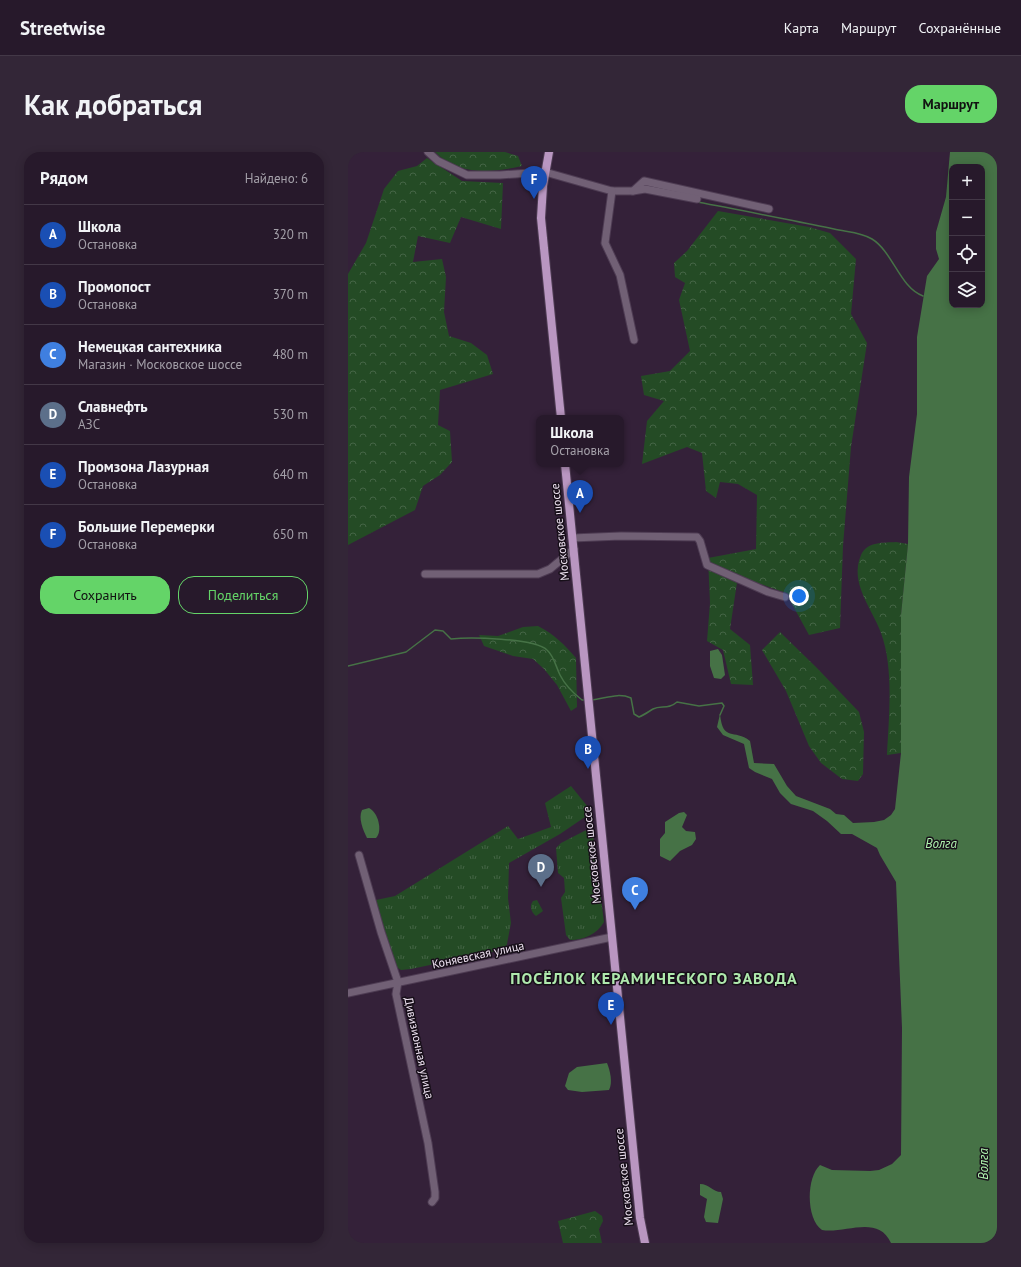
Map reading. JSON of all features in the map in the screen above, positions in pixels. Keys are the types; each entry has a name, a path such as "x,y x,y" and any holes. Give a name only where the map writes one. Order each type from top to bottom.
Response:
{"main road":[{"path":"549,152 542,196 542,225 561,415"},
{"name":"Московское шоссе","path":"565,467 640,1218 645,1243"}],"street":[{"path":"428,152 438,161 467,175 500,175 545,172 612,191 633,191 645,189 697,199"},
{"path":"633,191 644,181 769,209"},
{"path":"612,191 605,243 620,275 634,340"},
{"path":"572,538 622,536 697,537 700,541 707,565 768,592 785,597"},
{"path":"425,574 538,574 550,569 574,549"},
{"name":"Дивизионная улица","path":"359,856 381,932 398,982 396,994 428,1143 435,1192 435,1198 432,1202"},
{"name":"Коняевская улица","path":"348,993 612,937"}],"green space":[{"path":"435,152 505,152 518,156 522,166 499,170 476,171 454,165 444,160"},
{"path":"427,158 462,181 503,183 501,229 461,217 450,243 418,236 413,262 442,259 446,277 444,312 449,336 471,343 487,355 493,374 440,390 438,425 450,431 452,462 440,475 423,486 415,510 348,545 348,274 366,243 384,189 398,171 417,166"},
{"path":"718,211 809,227 830,233 856,259 851,314 867,343 851,447 843,546 840,628 809,635 786,593 738,576 730,629 750,645 753,685 731,684 723,650 707,641 710,603 708,558 756,549 757,495 738,484 720,482 716,498 706,491 702,453 687,447 642,464 647,421 664,401 644,395 641,376 670,371 690,351 679,300 685,283 675,277 674,263 687,251"},
{"path":"896,542 908,544 901,615 901,753 887,755 890,693 888,661 881,633 863,595 858,575 858,565 861,555 867,547 881,543"},
{"path":"538,626 559,640 576,658 577,707 571,711 557,685 544,669 533,659 513,656 484,646 479,635 498,636 523,627"},
{"path":"780,632 859,712 864,732 863,774 858,781 842,779 821,763 809,746 786,691 762,650"},
{"path":"571,786 588,807 585,817 560,834 509,863 508,898 511,923 506,949 411,969 401,970 395,966 376,900 395,896 508,826 518,839 551,827 545,803"},
{"path":"592,827 604,922 598,930 590,936 570,940 566,935 561,898 565,892 564,878 558,873 556,848 561,843"},
{"path":"537,900 543,911 536,916 531,907 533,901"},
{"path":"595,1211 602,1216 603,1221 599,1229 602,1243 563,1243 558,1221"}],"water":[{"name":"Волга","path":"950,152 997,152 997,1243 891,1243 885,1234 878,1229 870,1227 831,1231 822,1230 817,1225 811,1208 810,1188 815,1171 820,1165 832,1170 879,1170 892,1164 901,1155 902,1028 896,882 877,848 852,834 841,834 813,811 791,804 780,793 772,779 749,768 744,744 723,735 717,727 720,714 721,723 727,732 730,734 739,735 750,741 754,763 774,764 787,786 796,796 830,809 836,814 844,815 853,823 884,820 891,815 895,809 901,753 901,615 908,544 909,477 917,414 917,337 927,276 939,259 936,249 936,232 946,197"},
{"path":"718,649 722,655 725,675 721,679 714,678 710,666 710,651"},
{"path":"369,808 377,817 379,831 376,838 367,838 362,824 362,810"},
{"path":"684,812 687,815 682,827 686,831 695,832 696,839 692,845 680,851 670,861 660,856 660,839 665,833 665,822 679,813"},
{"path":"607,1063 611,1080 609,1090 582,1092 568,1090 565,1086 569,1073 577,1067"},
{"path":"700,1184 706,1185 718,1192 721,1192 723,1199 718,1223 706,1222 704,1217 707,1199 700,1195"}],"waterway":[{"path":"697,202 853,232 868,237 886,252 908,286 923,296"},
{"path":"348,666 406,652 435,630 443,631 451,639 486,638 516,641 540,646 547,650 555,662 562,679 572,692 582,700 585,700"},
{"path":"591,700 626,696 631,698 634,714 639,717 653,709 668,707 677,702 699,706 722,703 724,706 720,715"}],"place":[{"name":"Большие Перемерки","path":"534,199"},
{"name":"Школа","path":"580,513"},
{"name":"Промопост","path":"588,769"},
{"name":"Славнефть","path":"541,887"},
{"name":"Немецкая сантехника","path":"635,910"},
{"name":"Промзона Лазурная","path":"611,1025"}],"district":[{"name":"ПОСЁЛОК КЕРАМИЧЕСКОГО ЗАВОДА","path":"654,978"}]}
